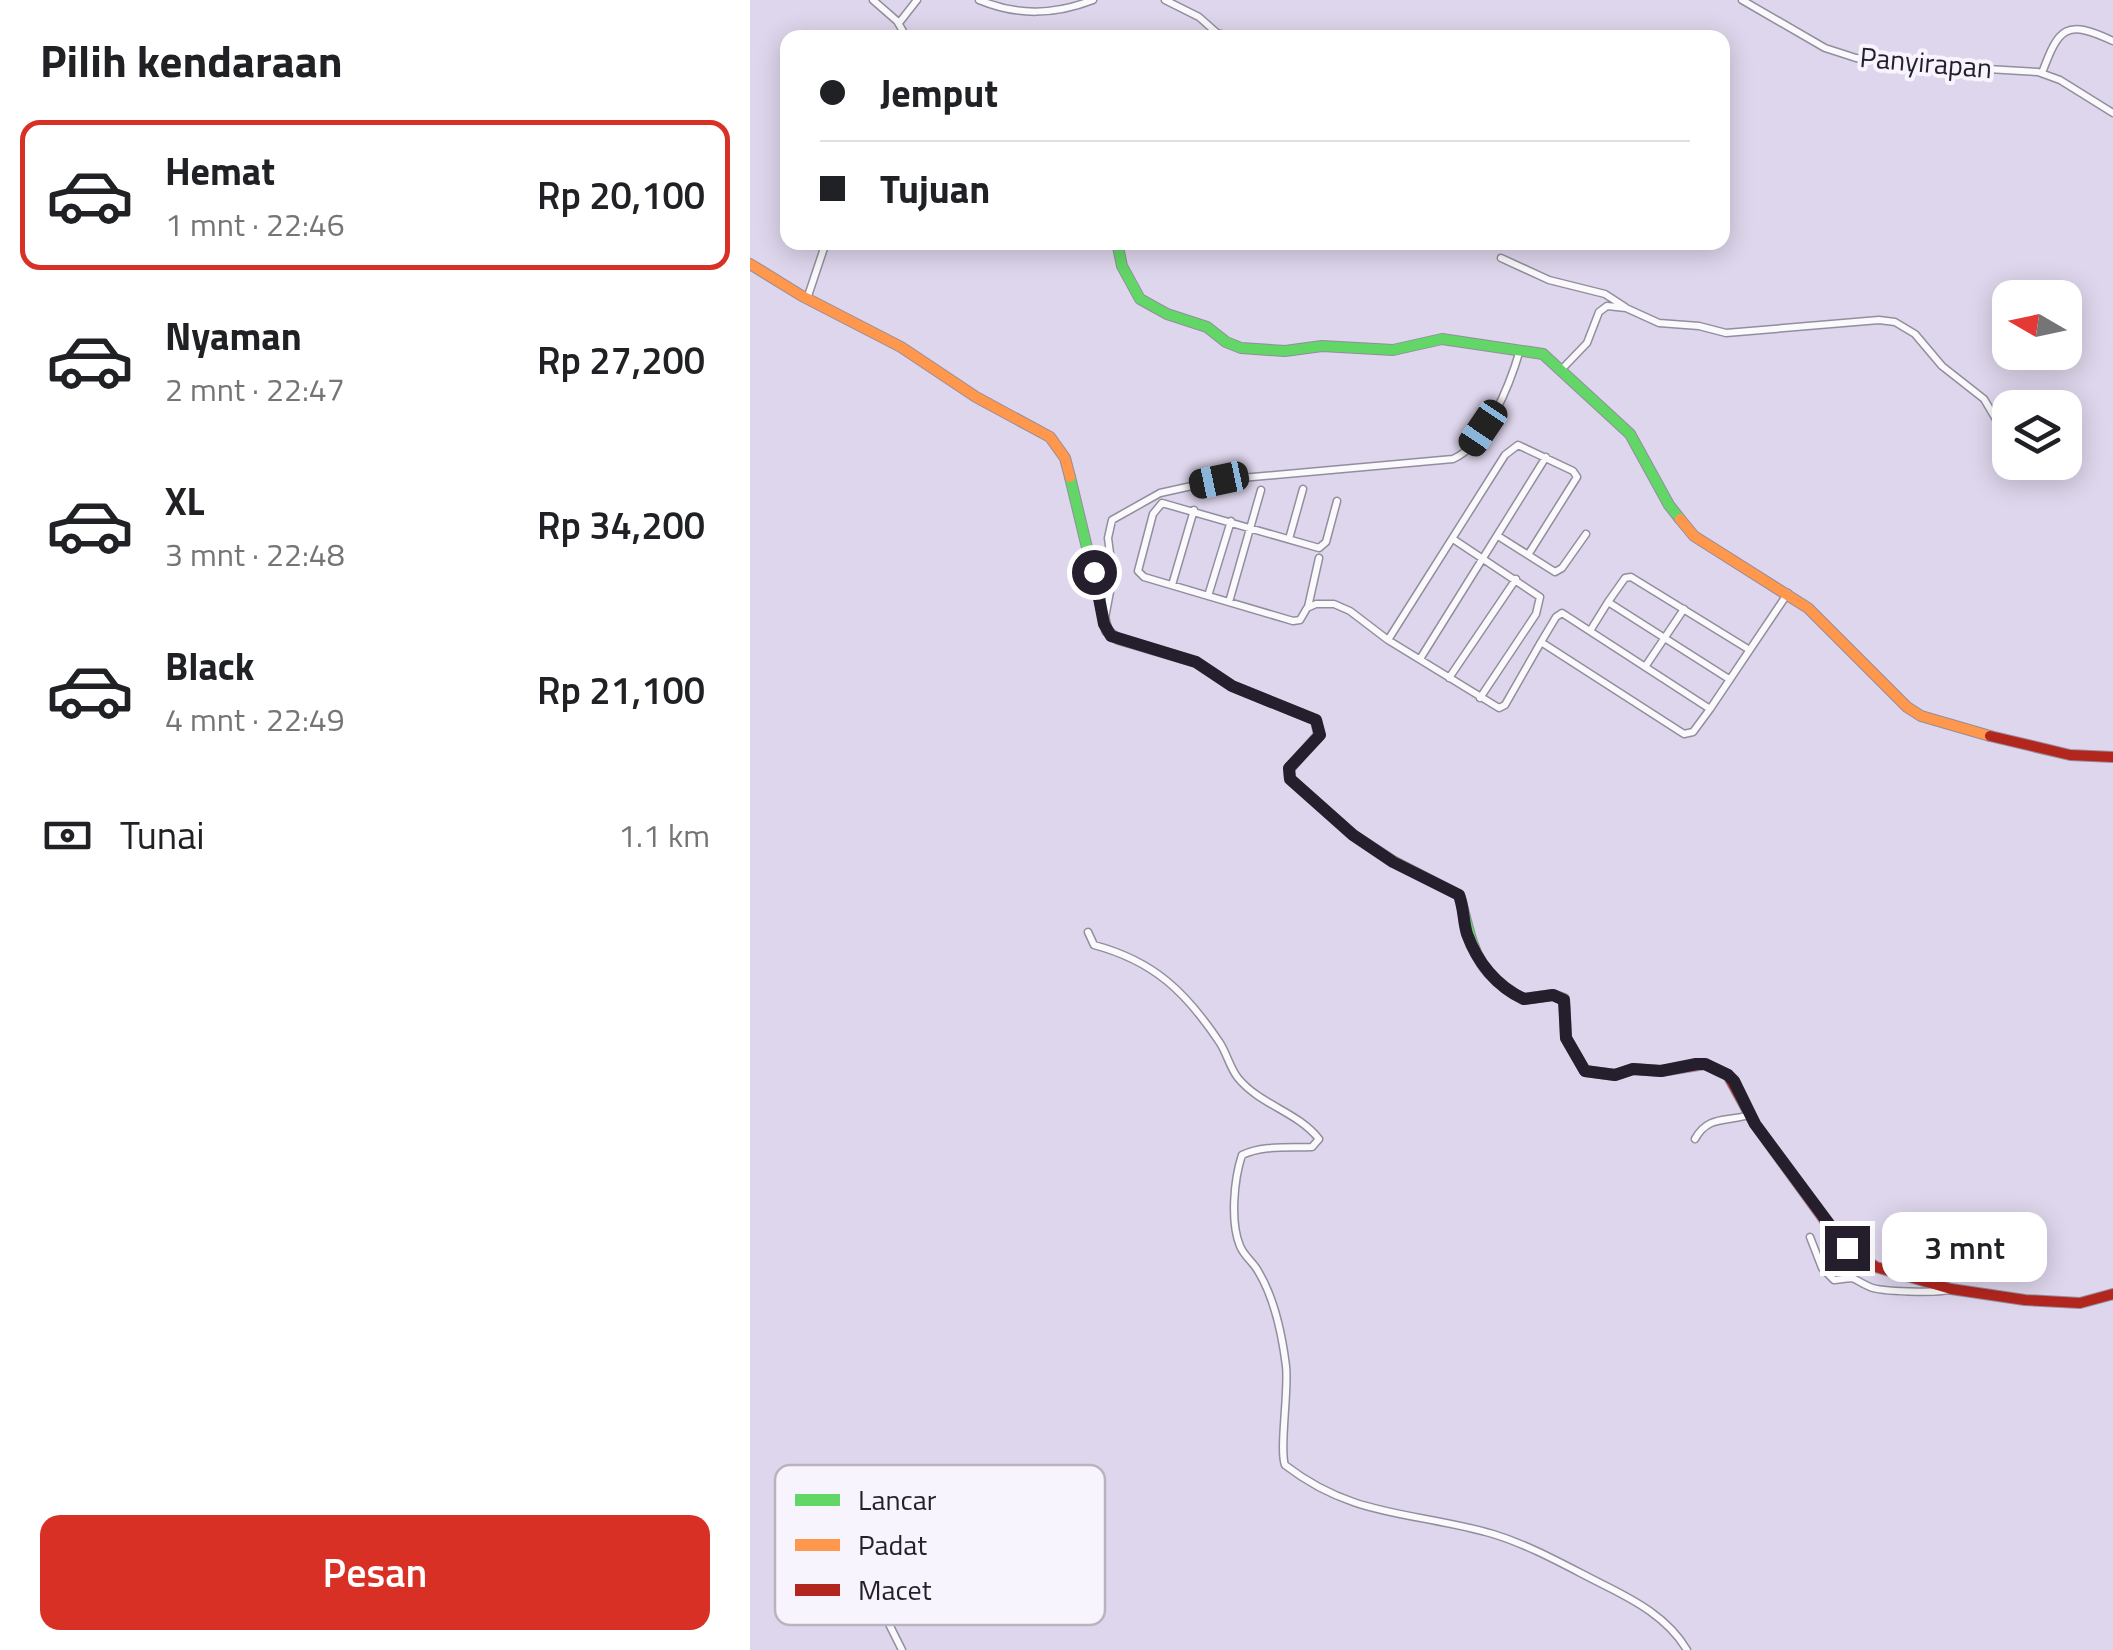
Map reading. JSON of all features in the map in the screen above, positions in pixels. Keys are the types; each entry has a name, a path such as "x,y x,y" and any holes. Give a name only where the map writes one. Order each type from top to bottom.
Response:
{"street":[{"path":"874,0 902,30"},
{"path":"899,24 917,0"},
{"path":"979,0 1012,12 1032,13 1094,0"},
{"path":"1165,0 1199,16 1215,30"},
{"name":"Panyirapan","path":"1742,0 1826,48 1856,58 2042,73 2113,113"},
{"path":"2042,73 2054,42 2069,29 2085,29 2113,42"},
{"path":"807,299 823,250"},
{"path":"1119,250 1122,266 1140,299 1167,314 1207,326 1226,342 1241,348 1285,351 1322,346 1393,350 1442,339 1543,354 1640,446 1669,506 1694,536 1788,593 1827,625 1880,683 1921,716 2070,756 2113,756"},
{"path":"1501,258 1549,280 1605,294 1659,323 1738,333 1872,320 1894,322 1915,334 1942,366 1984,399 1992,413"},
{"path":"750,264 807,299 901,347 976,397 1050,437 1059,446 1107,631 1118,639 1196,662 1232,686 1316,720 1320,735 1289,768 1290,779 1353,835 1393,862 1459,895 1468,935 1497,982 1524,999 1553,995 1564,1000 1566,1038 1585,1071 1615,1075 1633,1069 1661,1071 1705,1064 1734,1081 1750,1115 1800,1189 1847,1248 1876,1267 1950,1289 2068,1303 2113,1294"},
{"path":"1562,369 1587,342 1603,308 1626,308"},
{"path":"1104,620 1113,576 1108,538 1112,520 1160,493 1219,480 1452,459 1469,448 1497,409 1521,349"},
{"path":"1388,640 1512,448 1522,446 1573,470 1577,477 1528,556"},
{"path":"1420,659 1546,457"},
{"path":"1289,539 1304,489"},
{"path":"1229,602 1261,490"},
{"path":"1319,558 1307,608 1300,620 1293,622 1140,574 1140,556 1159,504 1170,503 1322,547 1337,501"},
{"path":"1172,585 1194,510"},
{"path":"1208,596 1231,521"},
{"path":"1498,536 1558,572 1586,534"},
{"path":"1453,539 1540,597 1539,608 1480,698"},
{"path":"1590,630 1628,576 1748,649"},
{"path":"1449,678 1516,579"},
{"path":"1542,642 1684,734 1693,732 1710,709 1788,593"},
{"path":"1608,602 1729,679"},
{"path":"1307,608 1324,603 1344,608 1388,640 1502,708 1562,612 1710,709"},
{"path":"1645,667 1684,608"},
{"path":"1088,932 1094,945 1136,958 1191,1002 1222,1046 1238,1078 1278,1109 1306,1124 1319,1139 1312,1148 1252,1150 1242,1155 1238,1168 1238,1242 1259,1272 1279,1321 1286,1371 1284,1465 1351,1504 1492,1534 1550,1557 1634,1600 1670,1627 1687,1650"},
{"path":"1695,1139 1714,1120 1750,1115"},
{"path":"1810,1237 1823,1270 1834,1280 1846,1276 1862,1279 1870,1287 1928,1292 1950,1289"},
{"path":"890,1625 902,1650"}],"traffic: fast":[{"path":"1119,250 1122,266 1140,299 1167,314 1207,327 1241,348 1285,351 1322,346 1393,350 1442,339 1543,354 1630,434 1680,519"},
{"path":"1070,477 1107,631 1118,639 1196,662 1232,686 1316,720 1319,735 1289,769 1290,779 1353,835 1459,895 1477,955 1493,978 1523,999 1553,995 1564,999 1565,1014"}],"traffic: slow":[{"path":"750,264 901,347 976,397 1050,437 1065,458 1070,477"},
{"path":"1680,519 1694,536 1808,608 1907,707 1921,716 1990,736"}],"traffic: jam":[{"path":"1990,736 2070,755 2113,757"},
{"path":"1565,1014 1566,1038 1585,1071 1615,1075 1633,1069 1661,1071 1705,1064 1728,1075 1755,1124 1831,1229 1847,1248 1876,1267 1951,1289 2025,1300 2080,1303 2113,1294"}],"route":[{"path":"1094,572 1104,624 1111,636 1196,662 1232,686 1316,720 1320,735 1289,768 1290,779 1353,835 1393,862 1459,895 1468,935 1497,982 1524,999 1553,995 1566,1002 1566,1038 1585,1071 1615,1075 1633,1069 1661,1071 1705,1064 1728,1075 1755,1124 1847,1248"}]}
